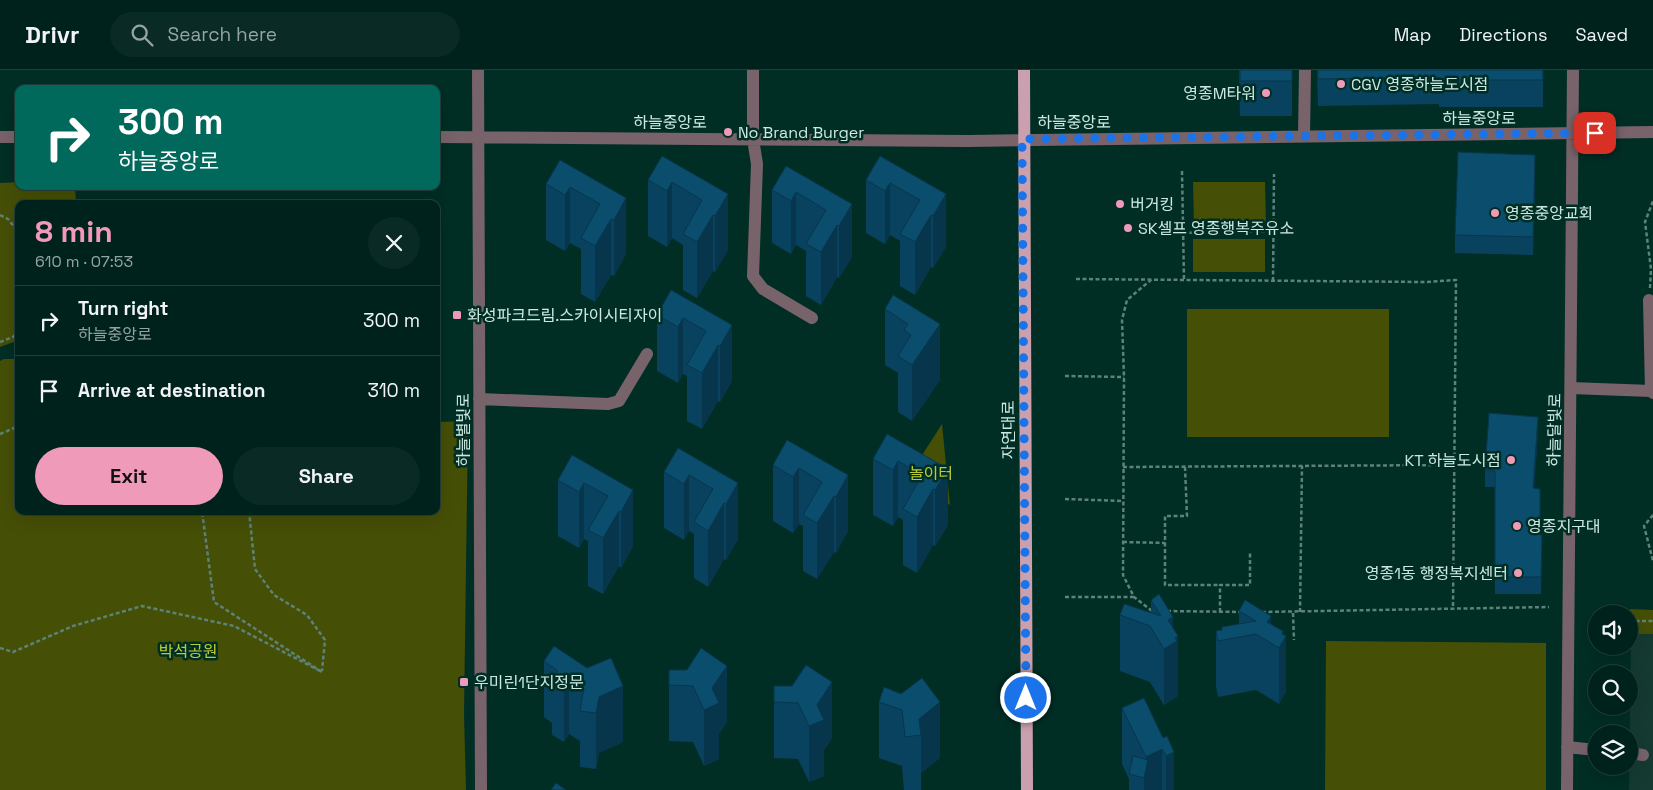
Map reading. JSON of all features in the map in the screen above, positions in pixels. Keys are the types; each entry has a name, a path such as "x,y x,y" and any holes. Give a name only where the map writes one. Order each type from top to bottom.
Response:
{"main road":[{"name":"자연대로","path":"1024,70 1022,139 1027,790"}],"street":[{"name":"하늘별빛로","path":"478,70 481,790"},
{"path":"753,70 753,139 757,164 753,276 763,289 812,318"},
{"path":"1304,136 1305,70"},
{"name":"하늘달빛로","path":"1567,790 1573,70"},
{"name":"하늘중앙로","path":"440,137 968,141 1653,132"},
{"path":"0,137 15,137"},
{"path":"1570,388 1652,392 1649,300"},
{"path":"479,400 608,404 619,401 647,354"},
{"path":"1567,747 1588,749"},
{"path":"1638,754 1643,755"}],"path":[{"path":"1182,171 1184,280"},
{"path":"1273,281 1274,174"},
{"path":"1649,300 1651,268 1645,222 1653,201"},
{"path":"0,214 15,228"},
{"path":"1183,233 1273,231"},
{"path":"1076,279 1426,282 1456,280 1453,607"},
{"path":"1152,279 1127,300 1122,320 1124,377 1123,575 1134,597 1150,611 1248,612"},
{"path":"0,342 15,335"},
{"path":"1065,376 1124,377"},
{"path":"0,434 15,428"},
{"path":"1123,467 1453,465"},
{"path":"1300,613 1302,466"},
{"path":"1186,467 1186,516 1165,516 1165,585 1250,585 1250,552"},
{"path":"1065,499 1123,501"},
{"path":"203,515 214,602 322,672"},
{"path":"249,515 254,569 274,595 308,616 325,640 322,672"},
{"path":"1653,515 1644,526 1653,561"},
{"path":"1123,542 1165,543"},
{"path":"1220,585 1220,612"},
{"path":"1065,597 1134,597"},
{"path":"0,648 13,652 73,626 142,606 234,626 322,672"},
{"path":"1257,612 1300,613 1453,607 1549,607"},
{"path":"1293,612 1294,640"},
{"path":"1638,621 1653,621"}],"shaded area":[{"path":"1638,634 1653,634 1653,790 1629,790 1629,775 1638,775 1638,725 1630,725 1630,715 1638,715 1638,665 1631,665 1631,655 1638,655"}],"green space":[{"path":"15,182 15,190 75,190 76,200 15,200 15,341 0,347 0,183"},
{"path":"1193,182 1265,182 1266,225 1194,226"},
{"path":"1193,239 1265,239 1265,272 1193,272"},
{"path":"1187,309 1389,309 1389,437 1187,437"},
{"name":"박석공원","path":"15,359 15,515 440,515 440,422 468,421 464,714 466,790 0,790 0,361"},
{"name":"놀이터","path":"942,424 950,505 908,477"},
{"path":"1638,609 1653,610 1653,634 1638,634"},
{"path":"1326,641 1546,643 1546,790 1325,790"}],"building":[{"path":"1240,70 1292,70 1292,81 1240,81"},
{"path":"1318,70 1543,70 1543,80 1439,80 1439,77 1318,79"},
{"name":"영종중앙교회","path":"1458,152 1535,155 1533,237 1455,235"},
{"path":"662,156 728,194 697,242 683,234 702,200 672,182 667,191 648,180"},
{"path":"880,156 946,194 915,242 900,234 920,200 890,183 885,191 866,180"},
{"path":"560,160 626,198 614,220 611,219 595,246 581,238 600,204 570,187 565,195 546,184"},
{"path":"786,166 852,204 821,252 806,244 826,210 796,192 791,201 772,190"},
{"path":"671,290 732,325 702,373 687,365 706,331 683,318 678,327 657,315"},
{"path":"893,295 940,324 912,365 898,356 911,335 904,330 908,324 885,309"},
{"path":"1489,413 1538,417 1533,488 1540,489 1541,577 1495,577 1495,471 1485,470"},
{"path":"887,434 948,469 935,490 933,489 917,517 903,509 922,475 898,461 893,470 873,459"},
{"path":"787,440 848,475 836,497 834,496 817,523 803,515 822,482 799,468 793,477 773,465"},
{"path":"678,448 738,483 708,531 694,522 713,489 689,475 684,484 664,472"},
{"path":"572,455 633,490 603,538 588,530 608,496 584,483 579,492 558,480"},
{"path":"1159,594 1173,617 1168,620 1178,636 1175,638 1177,641 1164,649 1150,626 1120,615 1124,604 1161,616 1151,600"},
{"path":"1245,600 1271,616 1267,622 1283,631 1282,634 1286,636 1279,648 1256,634 1218,641 1216,631 1222,630 1222,627 1256,621 1239,611"},
{"path":"554,646 587,668 611,658 623,686 599,697 596,713 580,711 584,688 569,678 564,686 552,679 558,671 544,661"},
{"path":"701,648 727,666 712,688 719,703 704,710 693,686 669,685 669,670 687,670"},
{"path":"806,665 832,682 817,705 824,720 809,726 798,703 774,702 774,686 792,686"},
{"path":"922,678 940,702 919,719 921,735 905,737 902,710 879,702 884,687 901,694"},
{"path":"1144,698 1163,738 1167,736 1174,752 1166,756 1162,749 1146,757 1122,708"},
{"path":"1133,756 1148,760 1144,778 1129,774"},
{"path":"556,783 566,790 551,790"}],"place":[{"name":"CGV 영종하늘도시점","path":"1341,84"},
{"name":"영종M타워","path":"1266,93"},
{"name":"No Brand Burger","path":"728,132"},
{"name":"버거킹","path":"1120,204"},
{"name":"영종중앙교회","path":"1495,213"},
{"name":"SK셀프 영종행복주유소","path":"1128,228"},
{"name":"화성파크드림.스카이시티자이","path":"457,315"},
{"name":"KT 하늘도시점","path":"1511,460"},
{"name":"영종지구대","path":"1517,526"},
{"name":"영종1동 행정복지센터","path":"1518,573"},
{"name":"우미린1단지정문","path":"464,682"}],"route":[{"path":"1026,698 1022,139 1595,133"}]}
